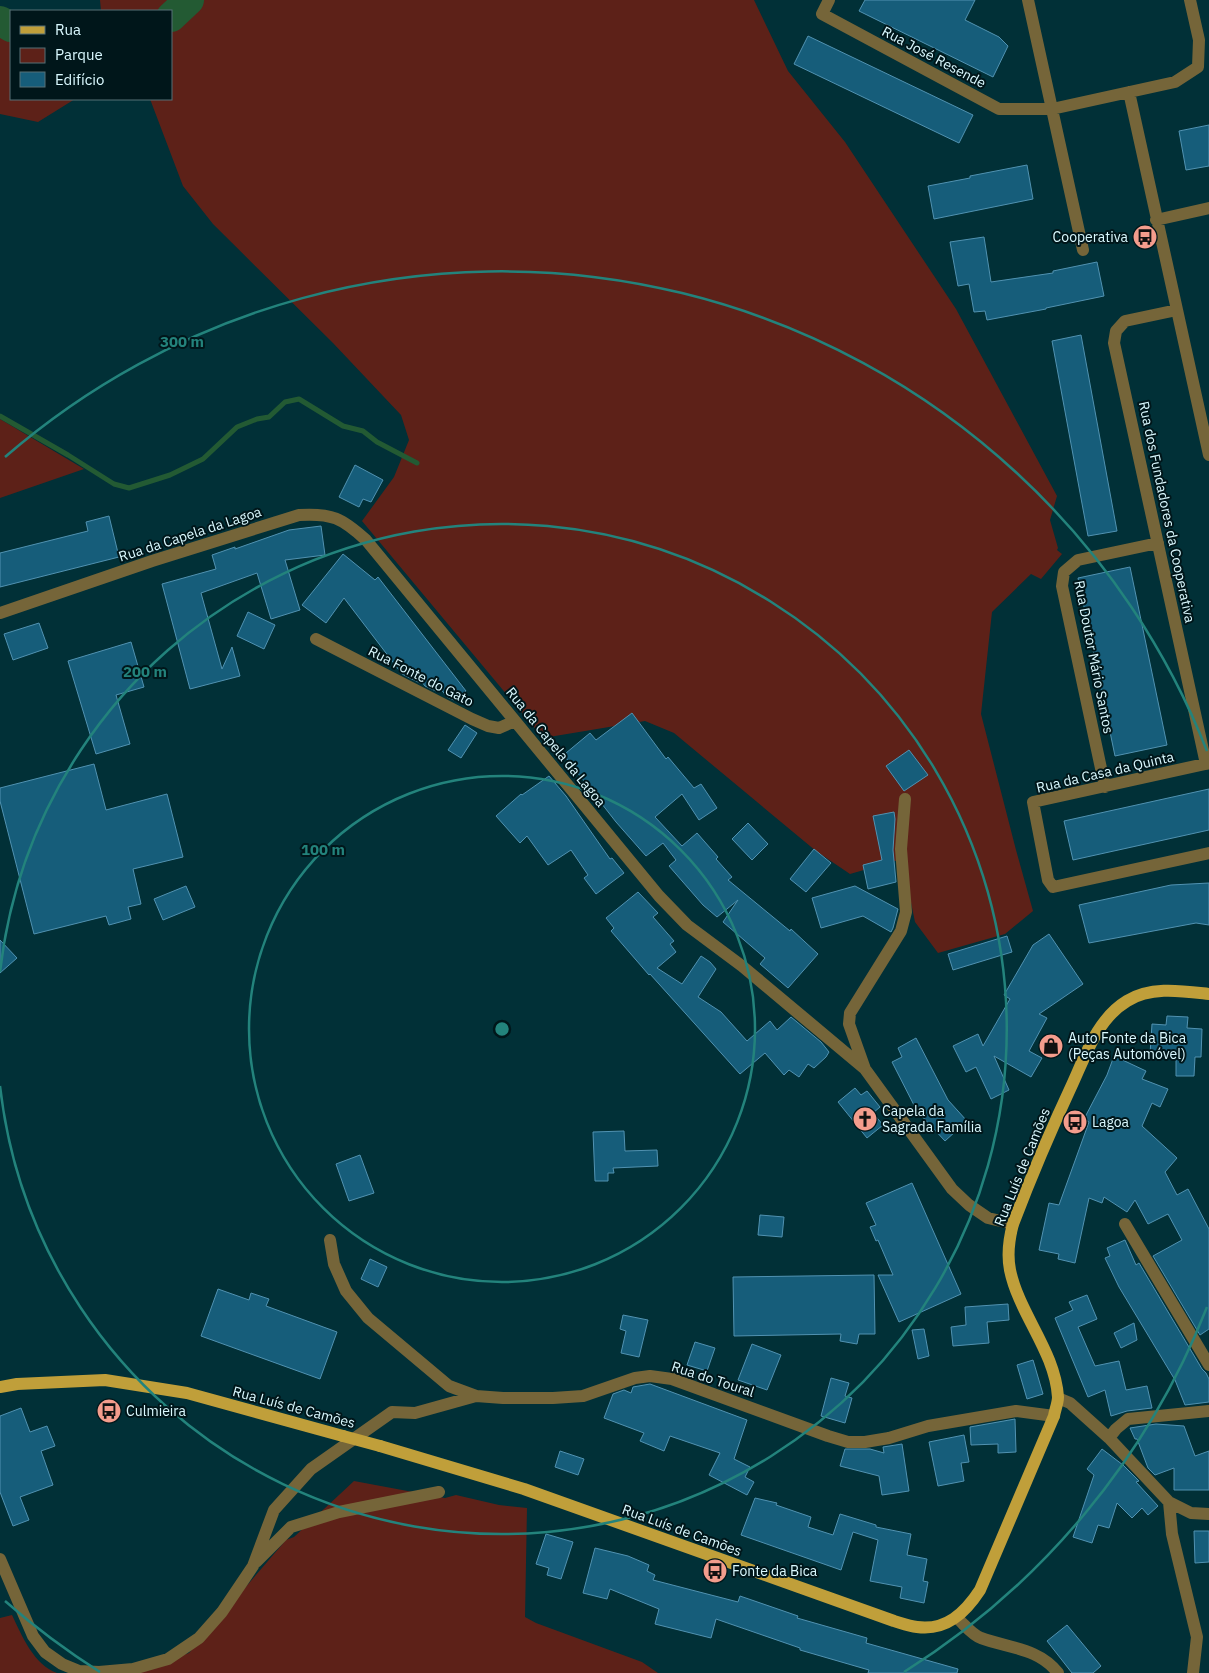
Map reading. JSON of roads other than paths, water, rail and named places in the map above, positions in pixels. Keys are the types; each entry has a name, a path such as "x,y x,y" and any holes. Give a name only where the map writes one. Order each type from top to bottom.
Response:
{"main road":[{"name":"Rua Luís de Camões","path":"0,1387 17,1384 105,1380 187,1393 380,1446 524,1489 894,1621 918,1627 937,1625 957,1618 970,1605 980,1590 1054,1416 1058,1398 1052,1366 1015,1286 1010,1269 1010,1237 1013,1224 1045,1142 1097,1032 1126,1002 1140,995 1156,992 1183,991 1209,994"}],"street":[{"name":"Rua José Resende","path":"829,0 822,14 1000,109 1052,109"},
{"path":"1028,0 1083,250"},
{"path":"1052,109 1175,82 1198,67 1199,40 1190,0"},
{"path":"1129,92 1209,455"},
{"path":"1156,220 1209,208"},
{"name":"Rua dos Fundadores da Cooperativa","path":"1177,310 1125,321 1116,331 1114,344 1208,764"},
{"name":"Rua da Capela da Lagoa","path":"0,613 152,561 299,514 333,516 345,523 366,540 658,896 687,925 742,966 865,1068 952,1189 969,1205 988,1218 1013,1224"},
{"name":"Rua Doutor Mário Santos","path":"1105,787 1062,586 1064,572 1078,560 1158,543"},
{"name":"Rua Fonte do Gato","path":"316,639 488,726 499,728 515,721"},
{"name":"Rua da Casa da Quinta","path":"1208,764 1033,802 1048,880 1053,887 1209,853"},
{"path":"865,1068 849,1024 850,1013 901,931 906,912 901,850 905,799"},
{"path":"1125,1224 1209,1365"},
{"path":"330,1240 334,1264 346,1292 368,1318 449,1386 476,1396"},
{"name":"Rua do Toural","path":"253,1566 274,1510 312,1469 392,1412 415,1413 476,1396 503,1398 583,1396 636,1378 650,1376 672,1379 848,1442 866,1442 889,1438 928,1426 1016,1411 1054,1416"},
{"path":"1058,1398 1070,1402 1109,1438 1169,1502 1191,1512 1209,1514"},
{"path":"1109,1438 1128,1419 1209,1411"},
{"name":"Rua do Toural","path":"0,1559 33,1636 45,1652 62,1664 79,1671 99,1672 133,1669 168,1659 199,1638 222,1612 253,1566 291,1527 339,1512 439,1492"},
{"path":"1169,1502 1172,1534 1197,1637 1193,1673"},
{"path":"957,1618 979,1637 1025,1649 1052,1665 1058,1673"}],"waterway":[{"path":"172,16 189,0"},
{"path":"0,21 10,26"},
{"path":"0,416 114,484 129,488 170,475 203,459 237,427 257,419 269,417 285,402 299,399 343,426 363,431 377,442 417,463"}],"place":[{"name":"Cooperativa","path":"1145,237"},
{"name":"Auto Fonte da Bica (Peças Automóvel)","path":"1051,1046"},
{"name":"Capela da Sagrada Família","path":"865,1119"},
{"name":"Lagoa","path":"1075,1122"},
{"name":"Culmieira","path":"109,1411"},
{"name":"Fonte da Bica","path":"715,1571"}]}
